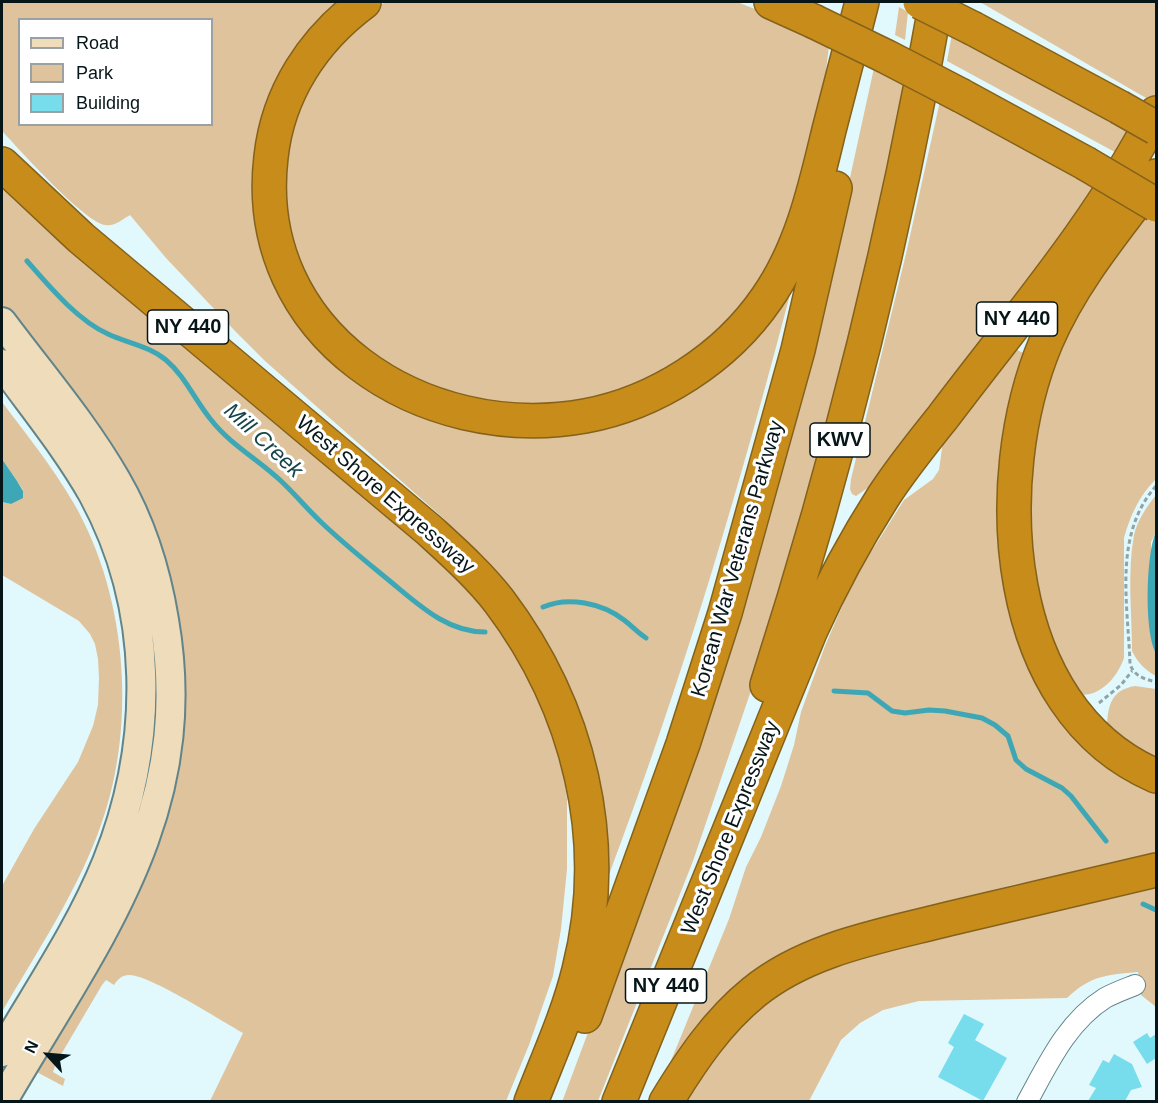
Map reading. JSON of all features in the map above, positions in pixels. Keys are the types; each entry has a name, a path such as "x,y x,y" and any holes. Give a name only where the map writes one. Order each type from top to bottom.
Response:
{"highway":[{"path":"364,2 335,26 306,60 293,81 277,122 270,164 270,209 278,250 286,270 304,306 328,337 344,353 381,379 420,399 463,412 508,420 532,420 568,418 602,412 639,400 662,389 702,364 752,317 788,264 808,211 862,2"},
{"path":"771,2 887,57 962,96 1085,163 1156,205"},
{"name":"Korean War Veterans Parkway","path":"551,1101 622,918 694,712 725,613 798,350 844,149 872,2"},
{"path":"920,2 1156,128"},
{"name":"KWV","path":"714,871 747,746 796,597 860,366 897,205 936,2"},
{"name":"West Shore Expressway","path":"619,1101 810,633 853,546 901,472 1094,216 1131,160 1156,113"},
{"name":"West Shore Expressway","path":"2,164 81,238 429,530 477,576 498,600 532,651 561,708 575,750 586,801 592,861 590,910 579,970 560,1028 531,1101"},
{"path":"1156,176 1090,263 1056,320 1046,342 1030,385 1017,449 1013,515 1021,582 1032,627 1044,662 1060,693 1079,720 1119,755 1156,776"},
{"path":"666,1101 696,1055 725,1019 755,991 798,964 846,946 898,932 1156,870"}],"street":[{"path":"2,322 98,450 117,481 145,542 168,641 171,708 168,744 158,798 132,874 82,942 10,1063"},
{"path":"2,364 76,466 108,524 119,553 135,614 142,677 142,710 135,773 128,804 82,942 43,982 10,1063 2,1101"},
{"path":"1027,1101 1062,1040 1080,1018 1105,999 1135,985"}],"path":[{"path":"1156,486 1136,516 1127,557 1130,663 1132,671 1156,682"},
{"path":"1079,720 1120,685 1132,671"}],"green space":[{"path":"2,2 351,2 316,34 262,211 381,389 622,415 795,275 754,428 709,580 661,731 607,880 566,686 549,647 528,613 442,517 265,361 235,331 166,258 130,215 112,225 105,225 82,211 52,184 2,131"},
{"path":"385,2 737,2 770,15 829,46 821,112 778,258 738,313 689,357 633,388 566,405 487,404 414,383 342,333 305,280 284,220 284,145 307,83 355,23"},
{"path":"980,2 1156,2 1156,91 1153,102"},
{"path":"899,7 908,12 905,40 895,35"},
{"path":"952,34 1135,133 1124,157 947,61"},
{"path":"874,68 904,84 875,253 774,623 693,861 598,1101 562,1102 665,827 823,301"},
{"path":"940,101 1100,189 872,485 856,496 850,489 851,479 906,254"},
{"path":"2,177 420,538 488,606 538,687 563,770 567,799 567,869 561,929 553,976 529,1045 506,1101 210,1101 243,1033 168,990 129,975 120,978 114,985 106,980 102,985 56,1063 53,1072 65,1079 63,1086 33,1070 181,710 45,359 2,304"},
{"path":"1139,211 1156,221 1156,479 1136,507 1124,538 1124,658 1117,673 1106,685 1084,695 1076,694 1039,613 1023,503 1048,361"},
{"path":"1015,349 1026,354 1022,623 1156,787 1156,853 1012,885 868,926 828,938 754,970 744,977 745,987 668,1068 729,919 746,867 761,837 781,786 794,745 801,712 844,602 861,568 904,500 933,479 939,470 944,434"},
{"path":"2,402 39,450 65,489 92,540 106,580 116,623 121,666 122,710 118,754 110,796 97,836 77,882 2,1012 2,886 34,829 78,762 93,726 98,705 99,678 95,644 79,621 2,575 2,502 11,504 23,490 2,459"},
{"path":"1156,495 1156,532 1151,542 1156,676 1142,666 1132,651 1130,579 1135,530"},
{"path":"1135,686 1156,689 1156,764 1107,725 1113,699 1121,691"},
{"path":"1156,882 1156,1007 1141,995 1138,972 1092,980 1067,998 919,1001 883,1010 860,1023 841,1040 809,1101 681,1102 703,1067 757,1005 838,959"}],"water":[{"path":"2,459 23,491 23,498 11,504 2,502"},
{"path":"1156,532 1156,653 1152,643 1148,611 1148,574"}],"building":[{"path":"964,1014 984,1024 975,1040 1007,1058 983,1101 938,1077 954,1047 948,1043"},
{"path":"1147,1033 1150,1038 1156,1034 1156,1058 1147,1064 1133,1042"},
{"path":"1114,1054 1132,1064 1142,1087 1131,1090 1125,1101 1088,1101 1096,1088 1089,1085 1103,1060 1109,1063"}],"waterway":[{"name":"Mill Creek","path":"27,261 64,302 85,320 108,334 145,348 166,360 220,430 281,481 339,538 412,600 446,622 471,631 485,632"},
{"name":"Mill Creek","path":"543,607 574,602 606,609 646,638"},
{"name":"Mill Creek","path":"834,691 868,693 892,711 905,713 945,711 982,718 995,725 1008,736 1016,760 1026,769 1062,788 1071,796 1106,841"},
{"name":"Mill Creek","path":"1143,904 1156,910"}]}
